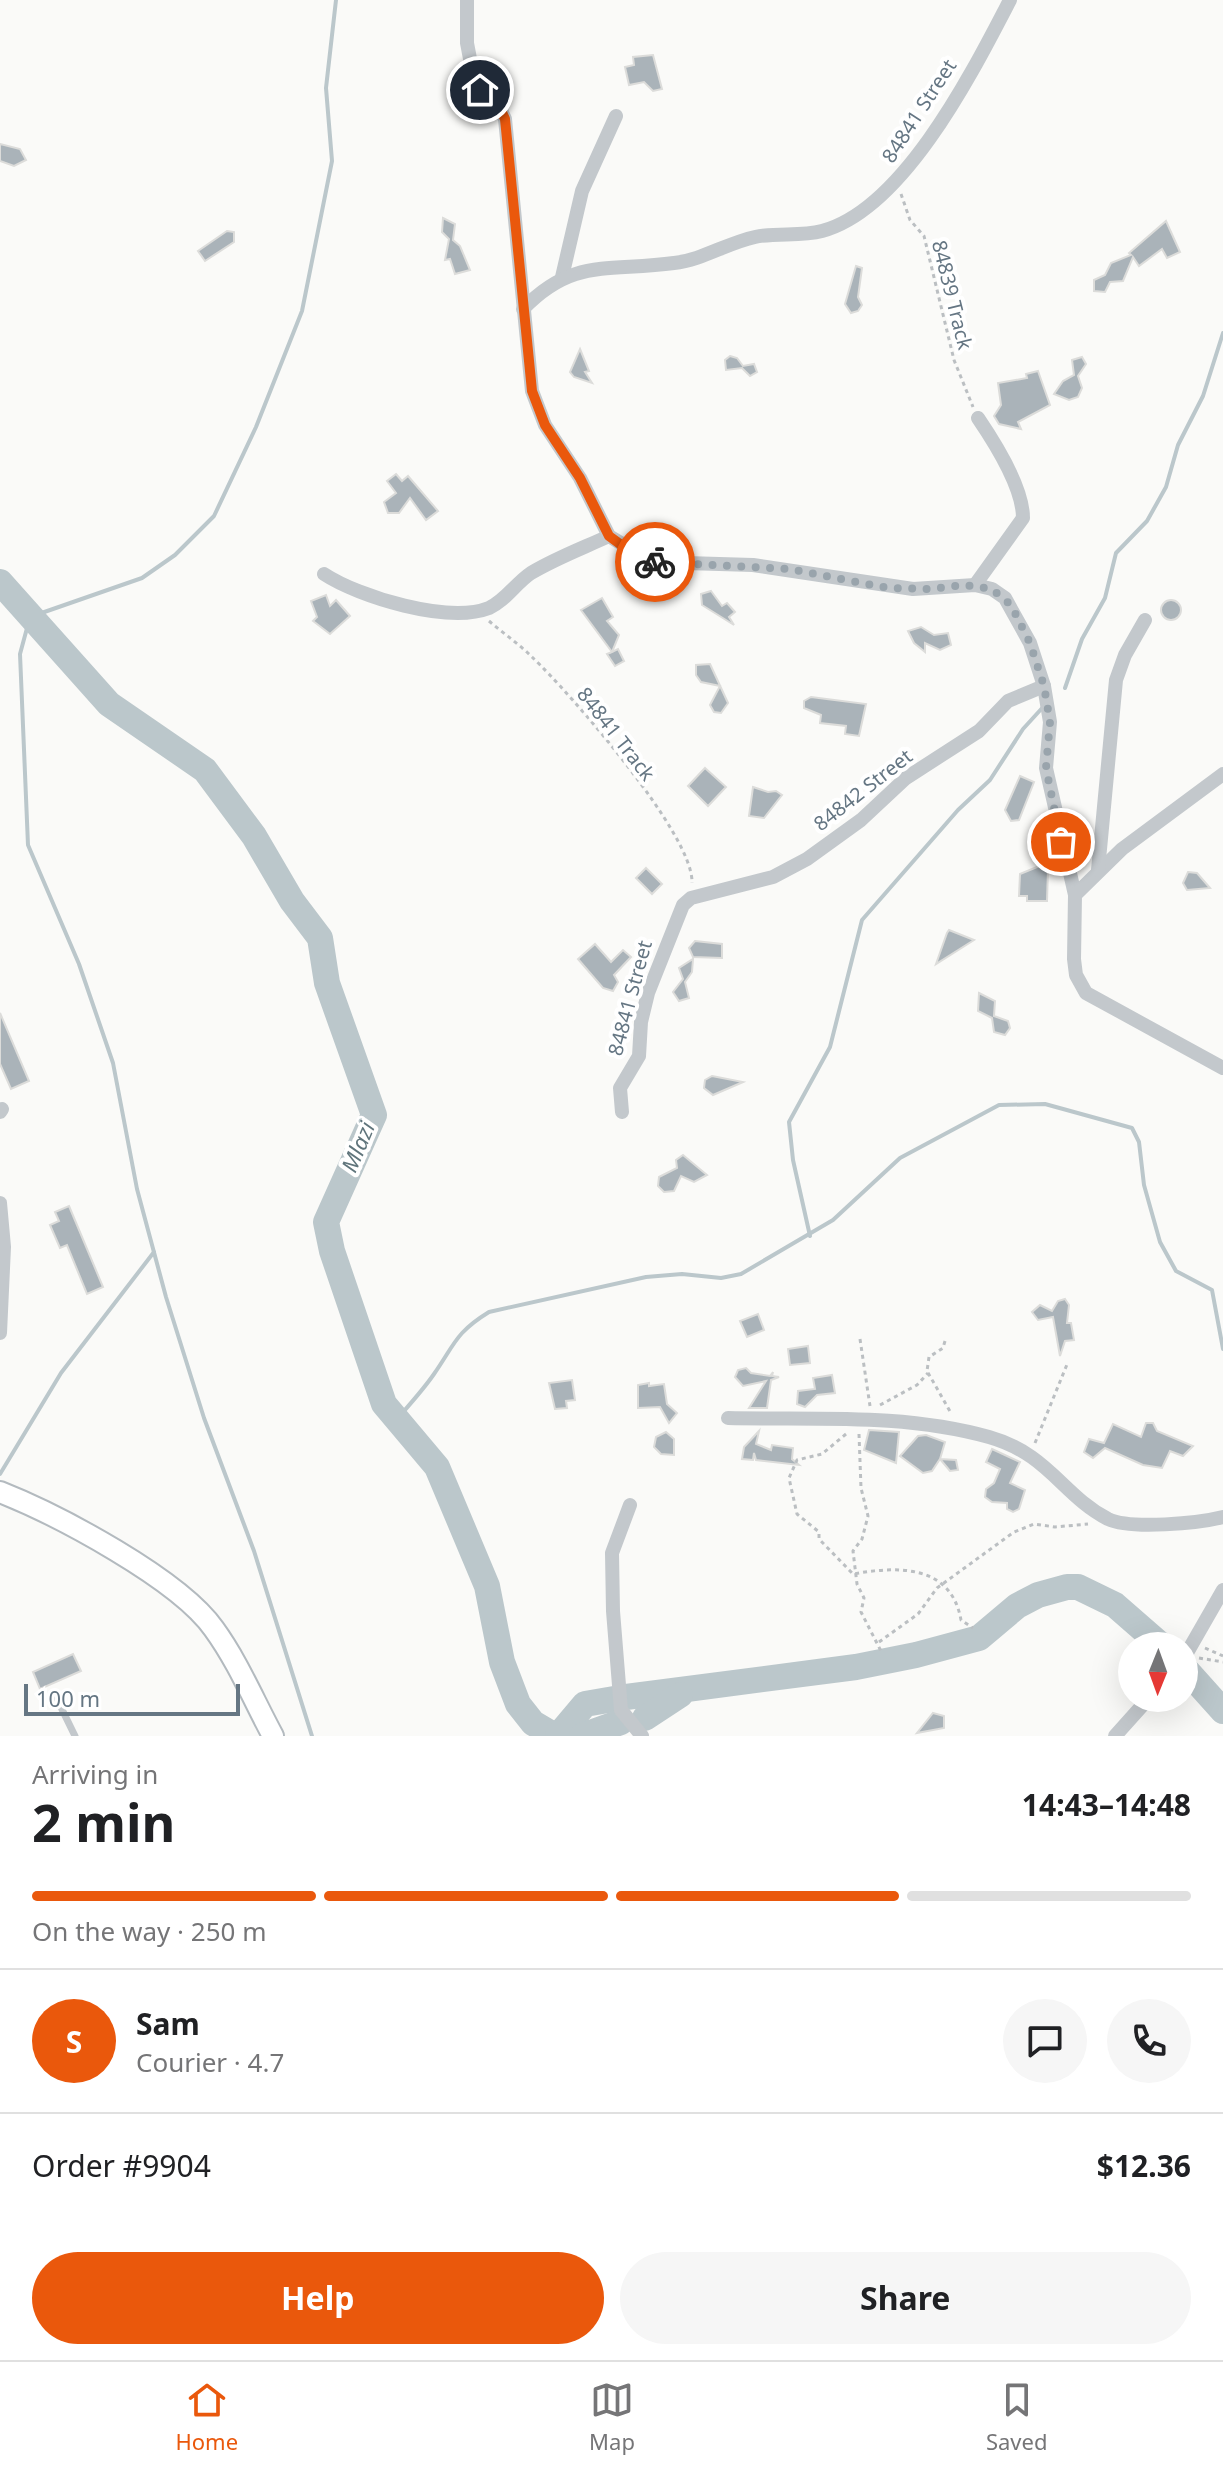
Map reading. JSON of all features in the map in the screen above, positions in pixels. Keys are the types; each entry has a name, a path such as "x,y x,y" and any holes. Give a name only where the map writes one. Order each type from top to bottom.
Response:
{"street":[{"path":"467,0 467,43 475,85 497,102 505,119 532,391 545,425 580,478 609,536 652,562 778,567 901,589 975,585 992,589 1005,598 1019,621 1044,686 1050,722 1046,768 1075,895 1076,975 1086,993 1223,1068"},
{"name":"84841 Street","path":"523,309 545,286 562,277 588,270 678,263 756,237 820,232 852,216 896,181 928,141 1010,0"},
{"path":"562,277 582,191 616,116"},
{"path":"975,585 1023,518 1022,504 1003,458 978,418"},
{"path":"324,574 374,597 432,611 478,611 496,604 532,572 609,536"},
{"path":"1098,870 1116,680 1125,655 1145,620"},
{"name":"84842 Street","path":"691,898 773,877 807,859 861,820 906,778 979,731 1008,701 1044,686"},
{"path":"1075,895 1098,870 1223,774"},
{"name":"84841 Street","path":"622,1112 618,1095 639,1056 641,1022 648,993 676,916 691,898"},
{"path":"0,1203 4,1247 0,1333"},
{"path":"728,1418 862,1417 900,1420 965,1432 1006,1442 1030,1454 1110,1520 1198,1522 1223,1517"},
{"path":"0,1492 35,1506 129,1559 188,1602 213,1627 273,1736"},
{"path":"630,1505 612,1553 613,1611 621,1710 642,1736"},
{"path":"1198,1634 1223,1590"},
{"path":"1115,1736 1136,1712"}],"lane":[{"path":"54,1693 75,1736"}],"path":[{"name":"84839 Track","path":"896,181 910,220 924,236 954,360 978,418"},
{"name":"84841 Track","path":"478,611 532,657 611,745 664,820 692,868 691,898"},
{"path":"860,1339 870,1410 862,1417"},
{"path":"945,1341 943,1348 929,1357 928,1373 939,1396 965,1432"},
{"path":"1030,1454 1068,1362"},
{"path":"862,1417 917,1385 928,1373"},
{"path":"882,1653 861,1612 864,1598 856,1573 853,1551 862,1539 868,1516 861,1488 860,1426 839,1437 822,1454 797,1460 789,1478 797,1514 819,1532 819,1539 834,1557 856,1573 901,1567 943,1584 959,1605 961,1620 973,1628"},
{"path":"879,1642 918,1614 943,1584 1014,1532 1034,1524 1055,1527 1110,1520"},
{"path":"1198,1651 1205,1648 1223,1656"},
{"path":"1198,1657 1223,1662"}],"building":[{"path":"653,55 662,89 653,91 644,82 629,85 625,67 634,65 633,57"},
{"path":"0,144 20,149 26,160 14,166 0,161"},
{"path":"443,218 455,224 453,240 460,246 470,270 455,274 450,259 445,260 449,239 442,232"},
{"path":"1166,221 1180,252 1167,258 1162,249 1139,266 1133,257 1123,281 1110,282 1105,292 1094,291 1094,280 1105,275 1111,263 1131,255 1129,253"},
{"path":"227,231 234,232 234,242 205,261 198,251"},
{"path":"856,266 862,268 858,297 862,305 858,311 851,313 845,304"},
{"path":"580,349 589,371 585,372 592,383 574,377 570,372"},
{"path":"730,356 737,358 743,366 754,364 757,372 750,376 742,368 726,370 725,360"},
{"path":"1082,357 1086,364 1078,376 1082,388 1078,397 1069,400 1054,394 1063,381 1074,375 1072,360"},
{"path":"1038,371 1050,405 1018,422 1021,429 999,424 994,416 1001,405 998,383 1027,378 1026,374"},
{"path":"396,474 402,481 408,476 438,511 426,520 410,498 399,513 388,513 384,502 396,493 387,481"},
{"path":"711,591 722,606 727,603 735,612 729,617 734,625 702,605 701,594"},
{"path":"326,595 330,606 336,600 350,616 330,634 313,621 317,617 311,601"},
{"path":"602,598 613,617 607,621 619,635 612,652 581,610"},
{"path":"1171,600 1178,603 1181,610 1178,617 1171,620 1164,617 1161,610 1164,603"},
{"path":"921,627 934,635 948,633 951,645 940,650 925,643 925,652 914,643 908,631"},
{"path":"618,649 624,661 615,666 607,654"},
{"path":"710,664 728,703 721,713 714,712 710,705 720,686 701,682 696,675 696,665"},
{"path":"811,697 866,704 859,736 845,734 846,726 820,723 821,715 804,708 804,701"},
{"path":"705,768 726,787 708,806 688,786"},
{"path":"1020,776 1034,782 1019,820 1011,821 1005,810"},
{"path":"753,787 782,795 764,818 749,816"},
{"path":"1042,865 1048,869 1047,901 1027,901 1027,896 1019,896 1020,874"},
{"path":"646,868 662,884 652,894 636,878"},
{"path":"1188,872 1197,873 1210,888 1187,890 1183,883"},
{"path":"949,930 974,940 936,964 947,933"},
{"path":"695,941 722,944 722,958 693,957 689,948"},
{"path":"595,944 611,962 623,950 631,957 614,975 618,982 613,991 603,988 578,959"},
{"path":"693,959 692,972 685,982 689,998 679,1001 673,992 683,979 679,968"},
{"path":"979,993 995,1001 994,1016 1008,1021 1010,1028 1005,1035 994,1032 992,1018 978,1011"},
{"path":"0,1013 29,1081 11,1089 0,1064"},
{"path":"712,1076 743,1082 713,1095 704,1088 705,1080"},
{"path":"683,1155 707,1175 694,1182 681,1176 674,1191 664,1192 658,1186 659,1177 677,1168 676,1160"},
{"path":"69,1206 103,1287 87,1294 67,1245 60,1248 50,1225 59,1221 55,1212"},
{"path":"1065,1299 1069,1305 1067,1323 1071,1323 1074,1340 1065,1341 1060,1356 1053,1317 1038,1320 1032,1312 1040,1305 1052,1311 1058,1301"},
{"path":"758,1314 764,1330 747,1337 740,1321"},
{"path":"808,1346 810,1363 790,1365 788,1349"},
{"path":"746,1368 751,1373 770,1376 773,1372 772,1376 779,1377 771,1380 767,1408 749,1408 766,1381 743,1386 735,1377 738,1370"},
{"path":"832,1375 835,1393 817,1395 805,1407 797,1404 798,1391 815,1389 813,1378"},
{"path":"572,1380 575,1400 566,1401 567,1408 555,1409 549,1383"},
{"path":"649,1383 649,1386 664,1384 667,1404 677,1413 669,1423 660,1407 638,1408 638,1385"},
{"path":"1146,1423 1153,1423 1157,1431 1193,1446 1183,1456 1170,1451 1162,1468 1143,1465 1105,1448 1093,1458 1084,1452 1089,1439 1104,1443 1113,1424 1141,1437"},
{"path":"869,1430 899,1432 896,1463 864,1450"},
{"path":"759,1431 756,1444 771,1450 772,1445 793,1448 792,1459 799,1465 756,1460 754,1453 753,1460 742,1459 744,1447"},
{"path":"666,1432 674,1439 674,1455 661,1454 654,1447 656,1437"},
{"path":"926,1435 945,1442 932,1471 923,1473 900,1456 918,1436"},
{"path":"992,1449 1020,1462 1010,1483 1025,1490 1019,1509 1013,1512 1007,1509 1007,1503 992,1502 985,1497 986,1489 994,1483 1000,1469 986,1462"},
{"path":"940,1459 956,1460 958,1470 950,1471"},
{"path":"73,1654 81,1671 40,1689 33,1672"},
{"path":"933,1713 944,1716 944,1728 917,1733"}],"waterway":[{"path":"312,1736 254,1551 204,1418 166,1297 137,1189 113,1063 79,964 28,845 20,654 30,617 142,578 175,555 214,516 256,427 302,311 332,161 326,88 336,0"},
{"path":"1065,688 1082,639 1105,598 1116,553 1147,521 1166,487 1178,445 1203,396 1223,333"},
{"name":"Mlazi","path":"0,582 109,704 205,770 254,836 292,901 320,938 327,983 374,1115 326,1222 332,1251 384,1404 437,1467 487,1586 502,1662 518,1704 533,1723 555,1736"},
{"path":"810,1236 793,1160 789,1122 830,1047 862,920 958,810 990,780 1023,729 1044,706"},
{"path":"397,1419 430,1380 462,1333 489,1312 646,1277 682,1274 721,1278 741,1274 833,1220 900,1158 999,1105 1045,1104 1132,1128 1139,1142 1144,1185 1160,1242 1176,1271 1212,1290 1223,1349"},
{"path":"0,1474 61,1373 154,1252"},
{"path":"626,1697 856,1667 916,1655 979,1638 1017,1606 1038,1595 1067,1587 1078,1587 1115,1605 1146,1632"},
{"path":"1198,1683 1223,1711"},
{"path":"645,1718 680,1695"},
{"path":"558,1736 585,1704 614,1699"},
{"path":"582,1736 621,1722"}],"way so far":[{"path":"655,562 790,569 888,588 930,589 975,585 992,589 1011,605 1030,643 1044,686 1050,712 1046,768 1061,842"}],"route":[{"path":"480,90 497,102 505,119 532,391 545,425 580,478 609,536 635,555 655,562"}]}
